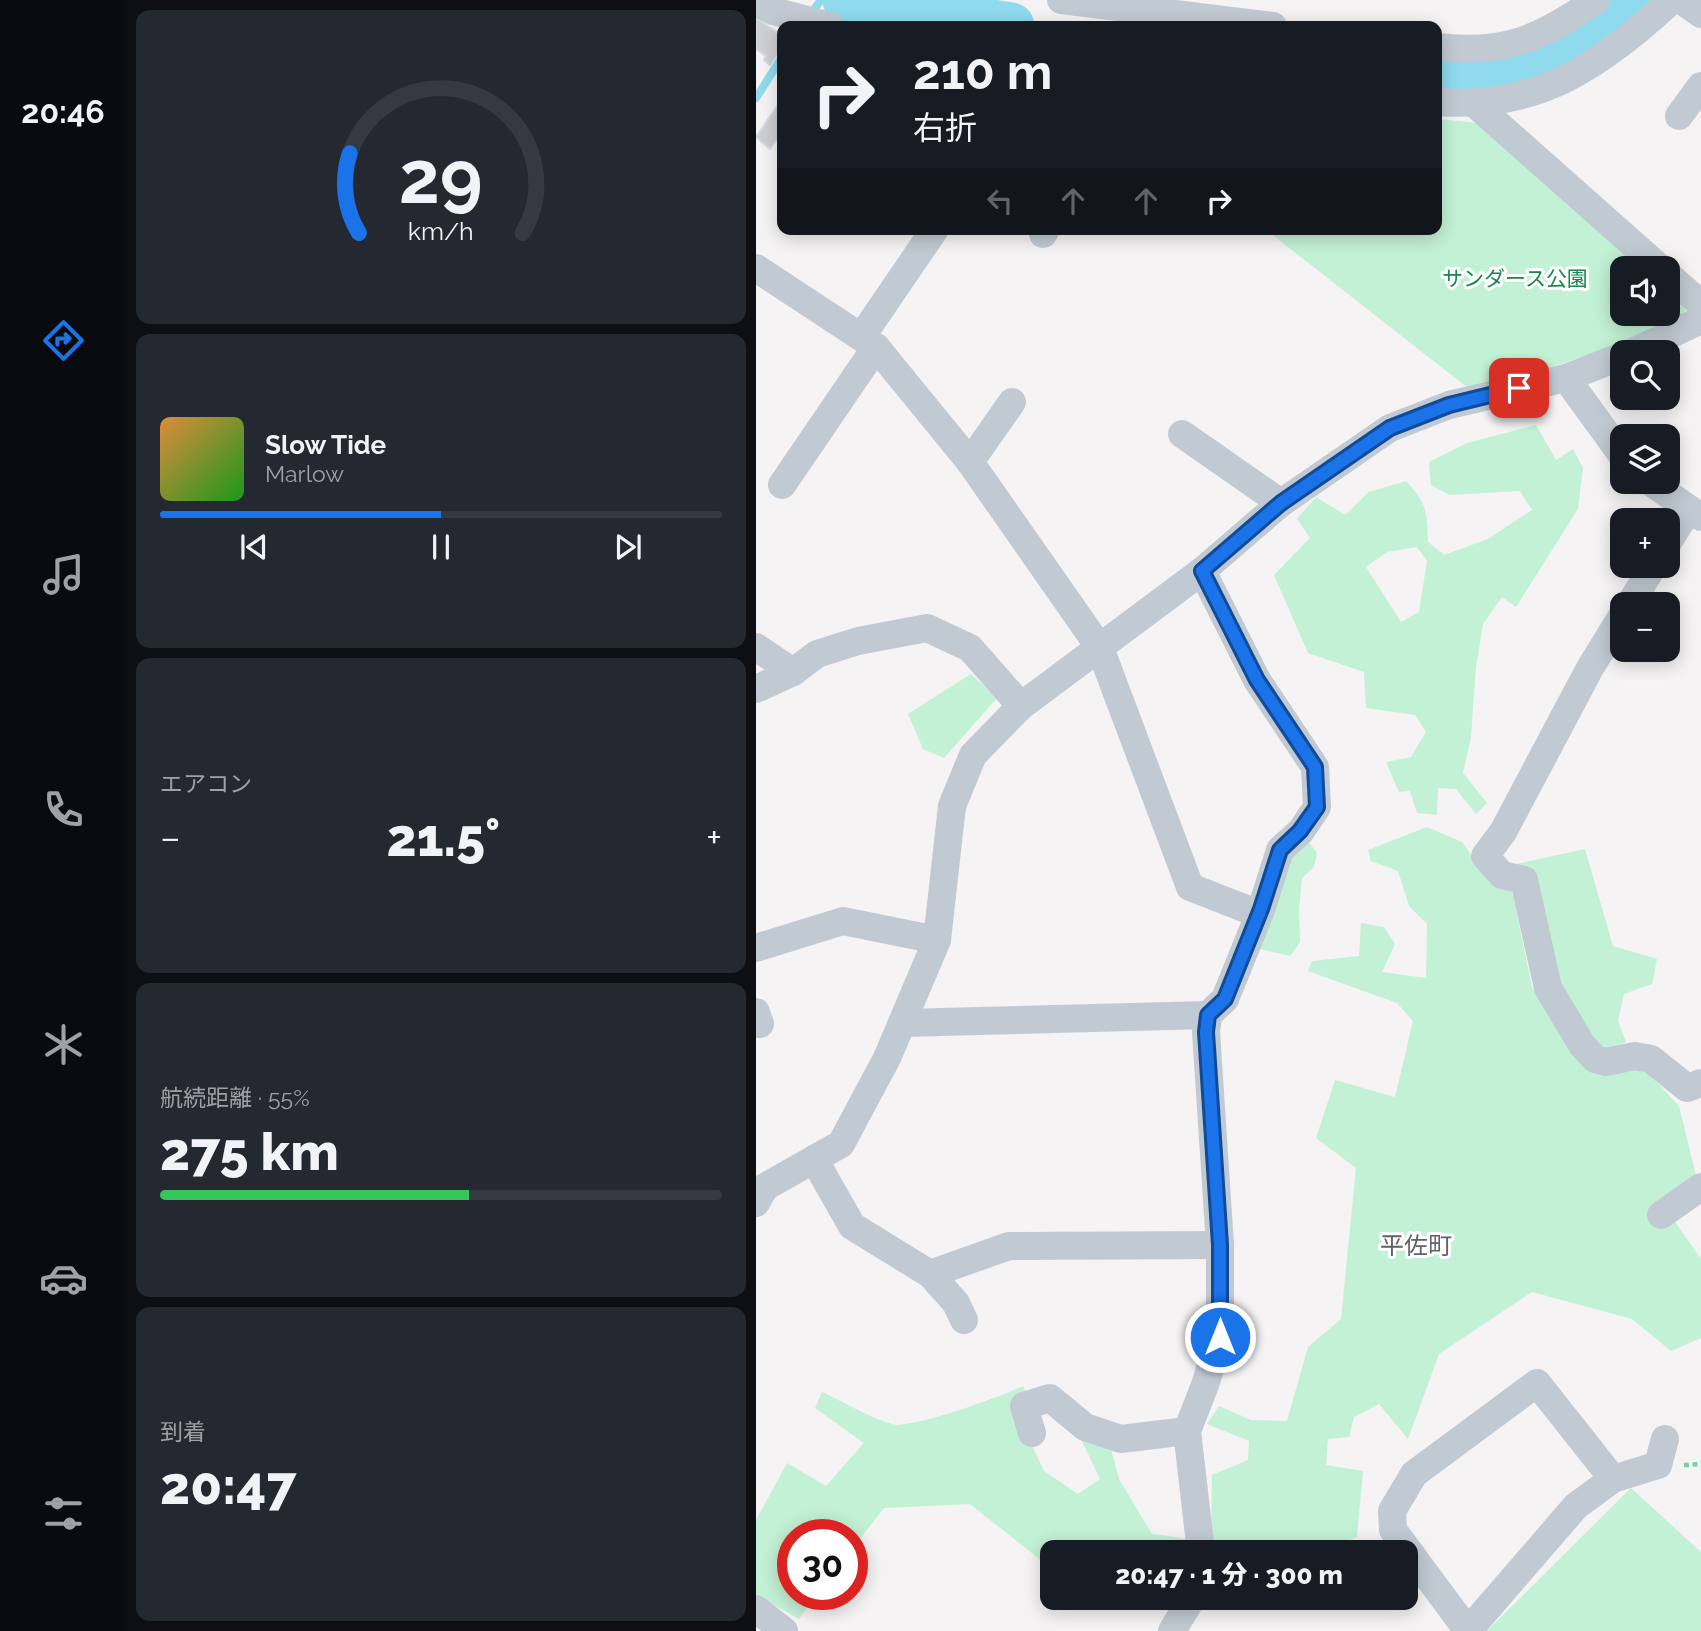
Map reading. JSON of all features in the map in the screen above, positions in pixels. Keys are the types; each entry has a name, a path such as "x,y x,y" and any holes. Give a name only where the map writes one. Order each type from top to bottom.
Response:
{"street":[{"path":"1063,0 1233,21"},
{"path":"1442,48 1463,50 1506,46 1556,27 1597,0"},
{"path":"1442,102 1475,104 1543,90 1591,66 1633,35 1672,0"},
{"path":"1681,0 1701,14"},
{"path":"756,2 773,11 811,21"},
{"path":"1679,116 1701,86"},
{"path":"1475,104 1646,256"},
{"path":"782,485 931,235"},
{"path":"756,268 869,342 970,462 1100,648 1190,887 1259,914"},
{"path":"1680,286 1701,304"},
{"path":"1658,340 1701,320"},
{"path":"762,1184 841,1144 887,1058 937,940 952,806 973,755 1021,706 1202,571 1281,503 1390,428 1449,405 1566,378 1610,361"},
{"path":"1566,378 1610,439"},
{"path":"970,462 1012,402"},
{"path":"1182,434 1281,503"},
{"path":"1667,494 1695,514 1680,530"},
{"path":"902,1023 1208,1015 1225,999 1259,914 1280,850 1300,831 1317,807 1315,767 1257,680 1202,571"},
{"path":"756,689 793,672 817,654 858,641 927,628 970,648 1021,706"},
{"path":"1610,636 1503,832 1485,856 1502,875 1524,880 1548,988 1582,1045 1595,1059 1606,1062 1635,1056 1651,1059 1687,1088 1701,1083"},
{"path":"756,647 793,672"},
{"path":"756,948 843,921 937,940"},
{"path":"1200,1540 1187,1431 1220,1337 1220,1245 1207,1045 1208,1015"},
{"path":"814,1159 852,1226 930,1274 956,1303 964,1320"},
{"path":"1661,1215 1701,1187"},
{"path":"930,1274 1009,1246 1220,1245"},
{"path":"1613,1479 1537,1383 1414,1474 1392,1511 1393,1530 1468,1631 1576,1506 1613,1479 1658,1465 1665,1439"},
{"path":"1032,1433 1024,1406 1050,1398 1085,1427 1121,1439 1187,1431"},
{"path":"1172,1631 1185,1610"},
{"path":"757,1611 784,1631"}],"green space":[{"name":"サンダース公園","path":"1442,119 1480,123 1629,256 1610,256 1610,326 1663,326 1631,340 1610,340 1610,347 1561,364 1468,388 1273,235 1442,235"},
{"name":"サンダース公園","path":"1680,302 1688,309 1680,314"},
{"path":"1536,425 1556,460 1573,449 1583,468 1578,509 1516,607 1502,597 1483,624 1476,667 1471,737 1463,773 1487,803 1476,814 1456,789 1438,788 1437,815 1417,813 1410,791 1399,792 1386,762 1411,757 1426,732 1415,715 1366,708 1364,672 1308,653 1274,575 1310,538 1297,519 1316,497 1345,515 1369,492 1406,481 1424,509 1428,542 1444,555 1488,539 1532,510 1520,491 1449,495 1431,485 1429,462 1467,443","holes":["1417,547 1427,561 1419,612 1401,622 1366,567 1387,552"]},
{"path":"971,674 997,698 944,758 923,749 908,714"},
{"path":"1427,827 1462,842 1489,880 1512,891 1532,987 1568,1046 1615,1073 1645,1069 1679,1106 1696,1175 1661,1202 1701,1259 1701,1338 1671,1351 1632,1319 1532,1292 1439,1354 1408,1439 1379,1404 1354,1417 1349,1437 1328,1439 1326,1465 1363,1471 1357,1537 1349,1540 1211,1540 1212,1475 1248,1460 1249,1441 1207,1424 1219,1406 1251,1420 1287,1421 1308,1347 1341,1319 1356,1168 1316,1138 1335,1080 1395,1097 1413,1021 1397,1003 1308,971 1312,961 1359,956 1361,923 1384,927 1395,944 1382,972 1426,978 1427,924 1409,906 1398,871 1371,861 1368,850"},
{"path":"1308,841 1317,853 1314,867 1302,878 1300,942 1290,956 1256,948 1286,856"},
{"path":"1585,849 1613,946 1657,959 1652,984 1624,994 1618,1021 1626,1042 1605,1051 1582,1028 1555,983 1512,865"},
{"path":"1023,1386 1028,1395 1015,1409 1044,1471 1078,1494 1100,1479 1079,1435 1110,1445 1119,1479 1152,1534 1196,1540 1040,1540 1040,1559 970,1504 884,1508 868,1528 868,1519 777,1519 777,1607 756,1595 756,1520 787,1463 826,1486 864,1443 815,1408 822,1392 875,1418 892,1424 902,1424 957,1411"},
{"path":"1631,1488 1701,1552 1701,1631 1487,1631"},
{"path":"783,1610 805,1610 799,1619"}],"building":[{"path":"756,18 777,33 777,54 770,65 764,60 766,56 756,49"},
{"path":"777,106 777,141 770,149 756,137"}],"waterway":[{"path":"810,15 821,0"},
{"path":"846,0 979,21"},
{"path":"1442,75 1525,68 1570,48 1634,0"},
{"path":"756,98 777,65"}],"district":[{"name":"平佐町","path":"1416,1246"}],"route":[{"path":"1220,1337 1220,1245 1206,1032 1208,1015 1225,999 1261,909 1280,850 1300,831 1317,807 1315,767 1257,680 1202,571 1281,503 1390,428 1449,405 1519,388"}]}
